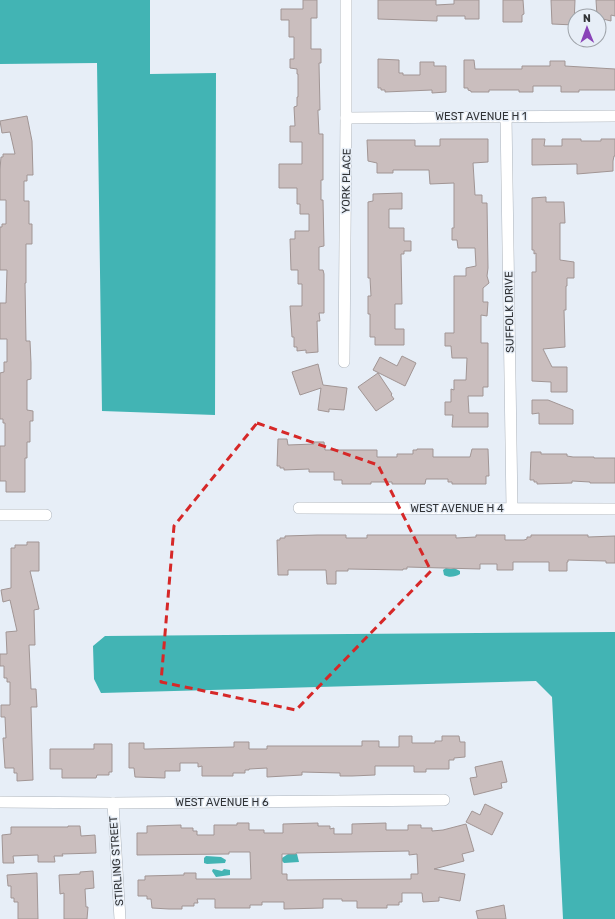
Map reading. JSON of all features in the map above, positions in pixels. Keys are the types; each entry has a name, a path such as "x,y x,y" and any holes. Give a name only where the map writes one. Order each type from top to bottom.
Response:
{"street":[{"name":"YORK PLACE","path":"344,362 346,0"},
{"name":"SUFFOLK DRIVE","path":"506,116 512,508"},
{"name":"WEST AVENUE H 1","path":"346,118 615,116"},
{"name":"WEST AVENUE H 4","path":"299,508 615,509"},
{"path":"0,515 46,515"},
{"name":"WEST AVENUE H 6","path":"0,802 113,803 444,800"},
{"name":"STIRLING STREET","path":"113,803 120,919"}],"highlighted area":[{"path":"257,423 378,465 431,571 296,710 161,682 174,526"}],"water":[{"path":"0,0 150,0 150,74 216,73 215,415 102,411 97,63 0,64"},
{"path":"446,568 454,568 460,571 460,574 448,577 444,575 443,570"},
{"path":"615,632 615,919 563,919 552,697 536,681 101,693 94,679 93,646 105,636"},
{"path":"288,854 297,854 299,862 284,863 282,858"},
{"path":"206,856 221,857 226,860 225,863 207,864 204,863 204,858"},
{"path":"213,869 222,871 224,869 230,870 230,875 216,877 212,871"}],"building":[{"path":"303,0 317,0 317,18 311,18 311,49 321,49 321,63 319,63 320,110 318,110 318,113 319,134 323,134 323,180 321,180 321,200 323,200 324,246 319,247 319,270 323,270 324,274 324,313 319,313 320,321 317,321 318,352 306,353 306,350 297,351 297,347 294,347 294,337 292,337 290,306 302,306 302,284 298,284 298,270 291,270 290,239 295,239 295,231 309,231 309,214 300,214 300,204 297,204 297,188 279,188 279,164 302,164 302,142 290,142 290,126 295,126 294,107 297,106 298,97 297,69 290,68 290,59 294,59 294,37 289,37 289,20 281,20 281,9 303,9"},
{"path":"378,0 436,0 436,5 454,4 454,0 479,0 479,19 465,19 465,16 437,16 437,21 378,19"},
{"path":"503,0 523,0 524,14 522,15 522,22 503,22"},
{"path":"551,0 575,0 575,8 567,8 567,25 552,24"},
{"path":"596,0 615,0 615,16 611,15 611,21 607,20 607,8 596,8"},
{"path":"378,59 399,60 399,73 403,73 403,75 420,75 420,62 434,62 434,66 446,66 446,92 432,93 432,90 385,92 385,90 378,88"},
{"path":"464,60 474,60 475,69 522,69 522,66 550,66 550,61 565,61 565,66 615,69 615,90 579,90 579,92 561,92 561,86 533,86 533,92 519,92 519,90 489,90 489,92 471,92 468,88 464,88"},
{"path":"27,116 32,141 33,175 27,175 27,181 24,181 24,201 29,201 29,224 32,224 32,244 26,244 26,341 30,341 31,363 31,379 27,380 27,410 33,411 33,421 30,421 30,442 27,442 27,458 25,458 25,492 6,492 6,481 0,481 0,446 5,446 5,423 3,423 3,419 0,419 0,373 4,372 4,362 7,362 7,339 0,339 0,303 6,303 7,270 0,270 0,227 2,227 2,224 6,224 6,200 0,200 0,169 1,157 3,157 3,154 15,154 10,132 2,133 0,121"},
{"path":"440,139 488,139 488,162 473,163 475,195 482,195 482,203 487,203 487,276 489,283 483,288 483,302 488,302 487,316 481,315 481,343 488,343 488,387 483,387 483,396 468,396 469,413 488,413 488,427 452,427 453,415 445,415 445,402 451,402 451,389 454,390 454,380 466,380 467,358 452,358 451,346 445,346 445,333 454,333 454,276 466,276 466,268 476,266 475,248 458,248 457,240 452,240 452,228 454,228 454,183 430,184 429,170 393,170 393,173 377,173 377,163 368,161 367,140 415,140 415,146 440,146"},
{"path":"532,139 545,139 544,146 562,146 562,139 601,141 601,139 615,139 613,171 577,174 577,164 532,165"},
{"path":"402,193 402,209 389,209 389,228 404,228 404,241 411,241 411,251 404,251 404,254 401,254 402,304 395,304 395,329 404,329 404,345 375,345 375,337 370,337 370,314 368,314 368,296 371,296 370,278 368,278 368,202 373,201 373,194"},
{"path":"546,197 546,202 564,202 565,223 560,223 560,260 574,262 574,278 567,278 566,286 566,310 564,310 565,347 543,349 552,367 567,367 567,392 551,392 551,382 532,381 532,272 536,272 536,253 534,254 534,250 532,250 532,198"},
{"path":"402,356 416,363 405,386 373,370 380,357 397,366"},
{"path":"318,364 323,385 347,388 344,410 329,409 329,412 318,410 321,388 300,395 292,372"},
{"path":"378,373 394,399 376,411 358,387"},
{"path":"532,400 548,400 573,410 573,424 539,424 539,413 532,414"},
{"path":"278,439 287,439 288,445 324,442 325,450 377,450 377,457 397,457 397,454 413,454 413,450 417,449 433,449 433,457 470,457 472,449 488,449 489,476 486,476 486,484 452,484 452,482 448,482 448,479 426,479 425,484 392,484 392,482 371,482 371,484 342,484 342,480 334,480 334,472 309,472 309,469 284,470 284,468 277,466"},
{"path":"531,452 541,452 541,454 567,454 567,456 573,457 615,458 615,483 572,481 572,483 537,484 534,480 530,480"},
{"path":"346,535 346,538 367,538 367,535 456,535 456,538 476,537 476,535 505,535 505,540 524,540 527,539 527,537 531,537 531,535 588,535 588,537 615,536 615,563 606,563 606,561 568,560 567,571 549,571 549,562 513,562 513,570 497,570 497,564 480,564 480,569 407,567 407,569 403,570 348,569 348,571 336,571 336,584 327,584 326,570 288,570 288,575 278,575 277,540 280,540 280,538 285,538 285,536"},
{"path":"27,542 39,542 39,571 30,571 39,609 34,610 35,645 29,645 31,689 36,689 37,707 31,707 33,780 17,781 17,773 14,773 14,768 5,768 3,738 6,738 5,717 1,717 1,705 10,705 10,682 7,682 7,678 4,678 4,666 0,666 0,654 7,654 6,632 17,631 10,600 3,602 1,590 11,588 11,548 15,548 15,545 27,545"},
{"path":"399,736 412,736 412,743 435,743 435,741 442,741 442,736 459,736 460,742 465,742 465,757 449,760 449,769 426,769 426,772 414,772 414,766 375,766 375,775 352,776 340,776 340,773 302,772 302,775 267,777 267,768 249,769 245,770 245,773 233,773 233,776 202,776 202,766 198,767 198,763 180,763 180,771 165,771 165,778 135,777 134,768 129,768 129,743 144,743 144,749 234,747 234,742 249,742 249,749 267,749 267,746 362,746 362,741 379,741 379,747 399,747"},
{"path":"94,744 112,744 112,772 109,772 109,775 97,775 96,778 62,778 62,769 50,769 50,749 94,749"},
{"path":"502,761 507,782 501,783 502,788 474,795 470,778 477,777 475,767"},
{"path":"485,804 503,813 492,835 466,822 472,811 480,815"},
{"path":"237,823 249,823 249,830 264,830 264,833 283,833 283,824 318,823 318,826 330,826 330,829 334,828 334,834 352,834 352,824 386,823 386,830 408,830 408,825 421,825 421,828 432,828 432,831 443,830 466,824 474,851 462,854 464,861 434,869 465,874 460,901 439,897 439,901 423,902 422,893 402,893 402,902 399,902 399,905 387,905 387,908 357,908 357,901 323,899 323,908 284,909 284,902 262,902 262,905 250,905 250,908 215,908 215,899 197,899 198,903 194,903 194,906 182,906 182,909 169,909 152,908 151,899 147,899 147,896 138,896 138,880 145,880 145,876 184,875 184,873 196,873 196,879 251,879 250,852 229,852 229,854 137,855 137,833 147,833 147,826 181,825 181,828 193,828 193,831 197,831 197,835 214,835 214,825 237,825","holes":["409,851 409,855 417,854 418,874 411,874 411,879 287,880 287,874 282,874 282,854"]},
{"path":"80,826 81,836 95,835 96,853 62,854 63,856 54,856 55,862 38,862 38,855 13,856 14,863 3,863 2,835 11,834 11,827"},
{"path":"93,871 94,888 85,889 86,907 88,907 87,919 64,919 64,893 60,894 59,875 80,874 80,872"},
{"path":"37,873 38,919 18,919 18,902 14,902 14,898 11,898 11,886 8,886 7,875"},
{"path":"504,905 506,919 478,919 476,911"}]}
